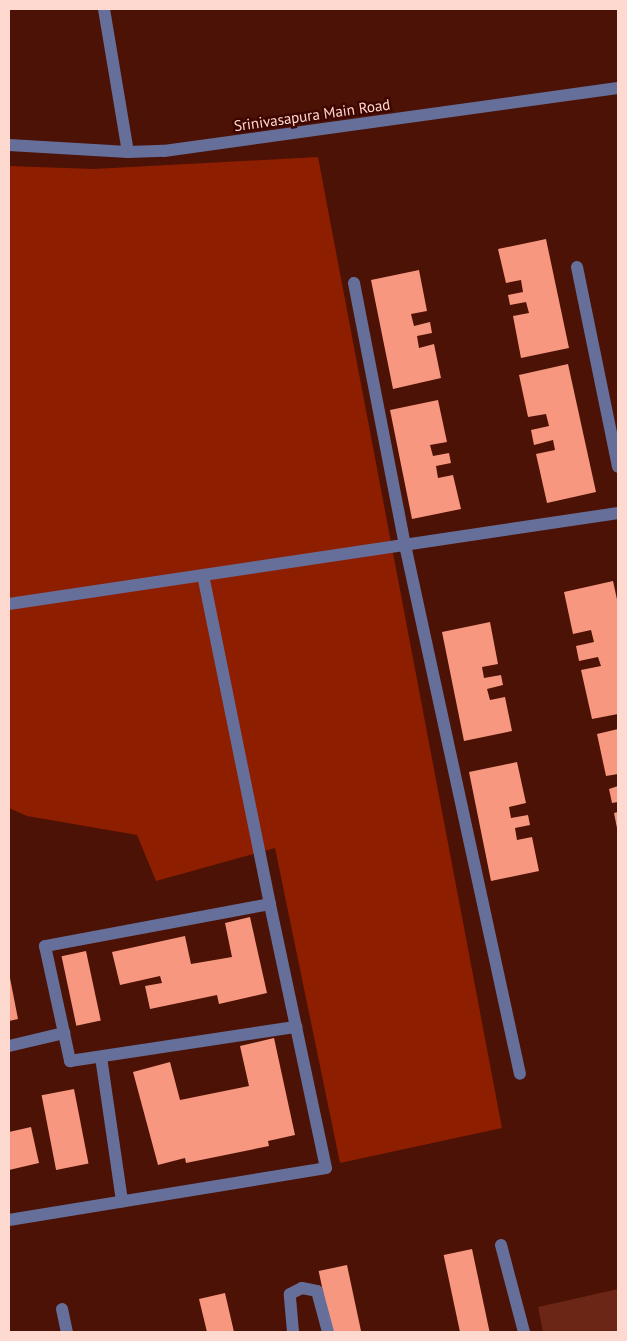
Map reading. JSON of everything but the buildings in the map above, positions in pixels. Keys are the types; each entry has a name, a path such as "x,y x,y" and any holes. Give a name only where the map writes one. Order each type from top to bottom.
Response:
{"street":[{"path":"104,9 128,152"},
{"name":"Srinivasapura Main Road","path":"9,144 128,152 203,146 618,88"},
{"path":"577,267 618,467"},
{"path":"354,283 405,545 520,1074"},
{"path":"9,604 618,513"},
{"path":"9,1220 326,1168 203,575"},
{"path":"270,904 45,946 70,1061 296,1027"},
{"path":"9,1046 64,1033"},
{"path":"101,1057 122,1201"},
{"path":"501,1245 524,1332"},
{"path":"293,1332 290,1294 302,1288 317,1291 328,1332"},
{"path":"62,1309 67,1332"}],"shaded area":[{"path":"318,157 502,1128 340,1163 275,848 156,881 137,835 27,816 9,808 9,166 94,169"},
{"path":"618,1289 618,1332 543,1332 538,1307"}]}
